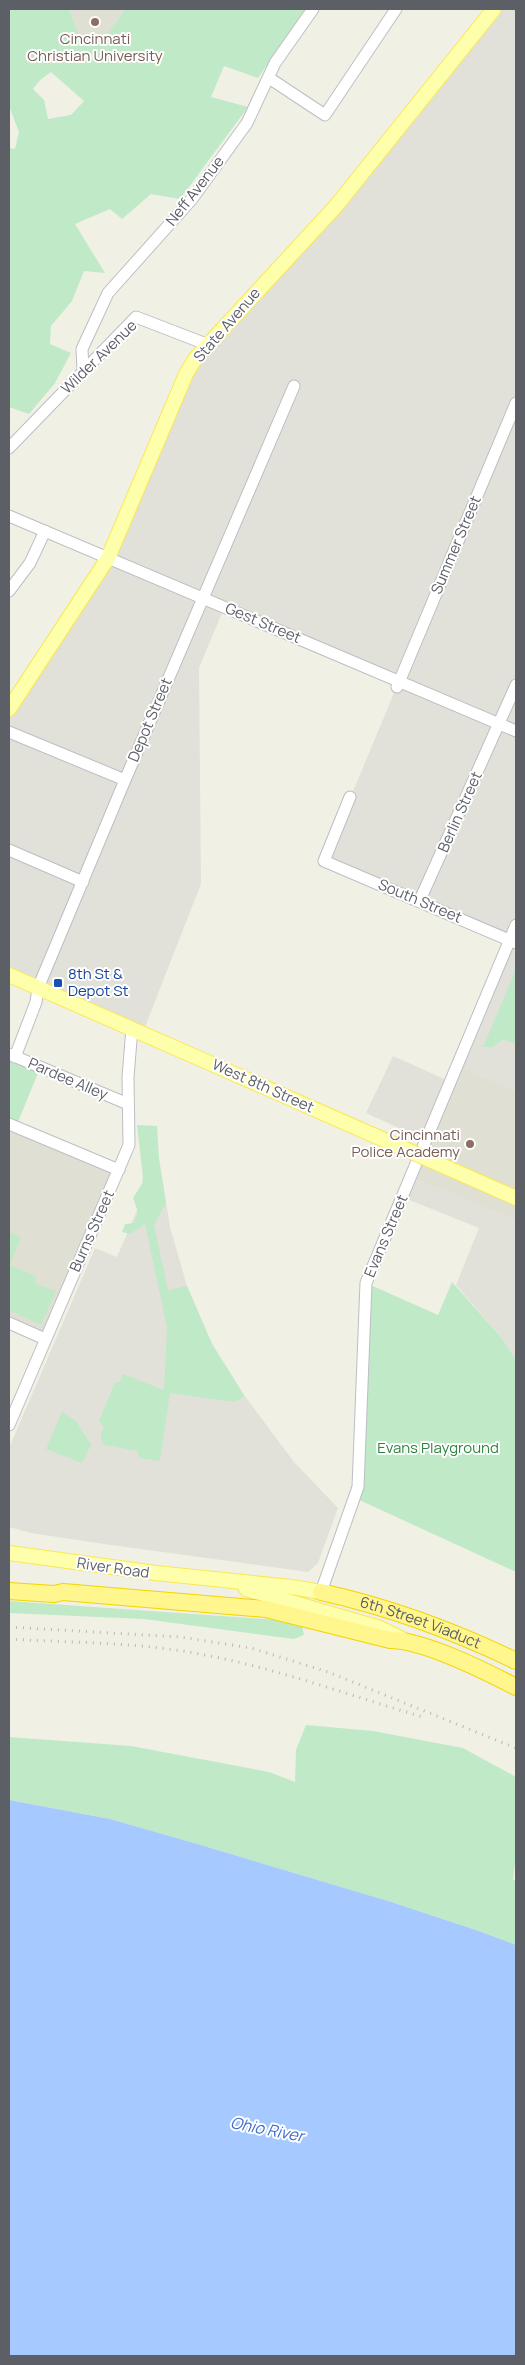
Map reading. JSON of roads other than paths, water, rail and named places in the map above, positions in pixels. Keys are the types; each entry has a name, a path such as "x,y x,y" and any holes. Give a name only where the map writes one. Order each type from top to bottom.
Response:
{"highway":[{"path":"9,1584 48,1587 63,1592"},
{"path":"9,1591 54,1594 63,1592"},
{"name":"6th Street Viaduct","path":"63,1592 266,1609 379,1632 390,1640 404,1640 452,1658 516,1687"},
{"name":"6th Street Viaduct","path":"321,1592 357,1600 458,1634 516,1661"}],"main road":[{"name":"State Avenue","path":"9,709 108,558 186,374 206,344 336,206 494,9"},
{"name":"West 8th Street","path":"9,975 516,1198"},
{"name":"River Road","path":"9,1553 217,1581 291,1587 321,1592"},
{"name":"River Road","path":"217,1581 379,1632"}],"street":[{"name":"Neff Avenue","path":"83,370 82,349 108,293 192,199 247,123 275,62 313,9"},
{"path":"269,78 325,115 396,9"},
{"name":"Wilder Avenue","path":"9,448 136,317 206,344"},
{"name":"Depot Street","path":"12,1055 36,1002 38,988 82,882 294,386"},
{"name":"Summer Street","path":"398,684 516,402"},
{"name":"Gest Street","path":"9,516 203,598 398,684 516,731"},
{"path":"9,591 30,564 45,531"},
{"name":"Berlin Street","path":"420,900 516,685"},
{"path":"9,732 125,780"},
{"name":"South Street","path":"350,797 324,861 420,900 513,941"},
{"path":"9,850 82,882"},
{"name":"Evans Street","path":"321,1592 358,1487 366,1283 513,941 516,925"},
{"name":"Burns Street","path":"9,1425 129,1145 128,1104 138,1031"},
{"name":"Pardee Alley","path":"12,1055 128,1104"},
{"path":"9,1124 119,1170"},
{"path":"9,1323 45,1339"}],"water":[{"name":"Ohio River","path":"9,1800 110,1819 194,1843 388,1901 516,1945 516,2356 9,2356"}],"railway":[{"path":"9,1627 180,1637 251,1648 328,1672 516,1748"},
{"path":"9,1639 132,1645 205,1655 288,1675 423,1717"}],"place":[{"name":"Cincinnati Christian University","path":"95,22"},
{"name":"8th St & Depot St","path":"58,983"},
{"name":"Cincinnati Police Academy","path":"470,1144"}],"park label":[{"name":"Evans Playground","path":"438,1448"}]}
